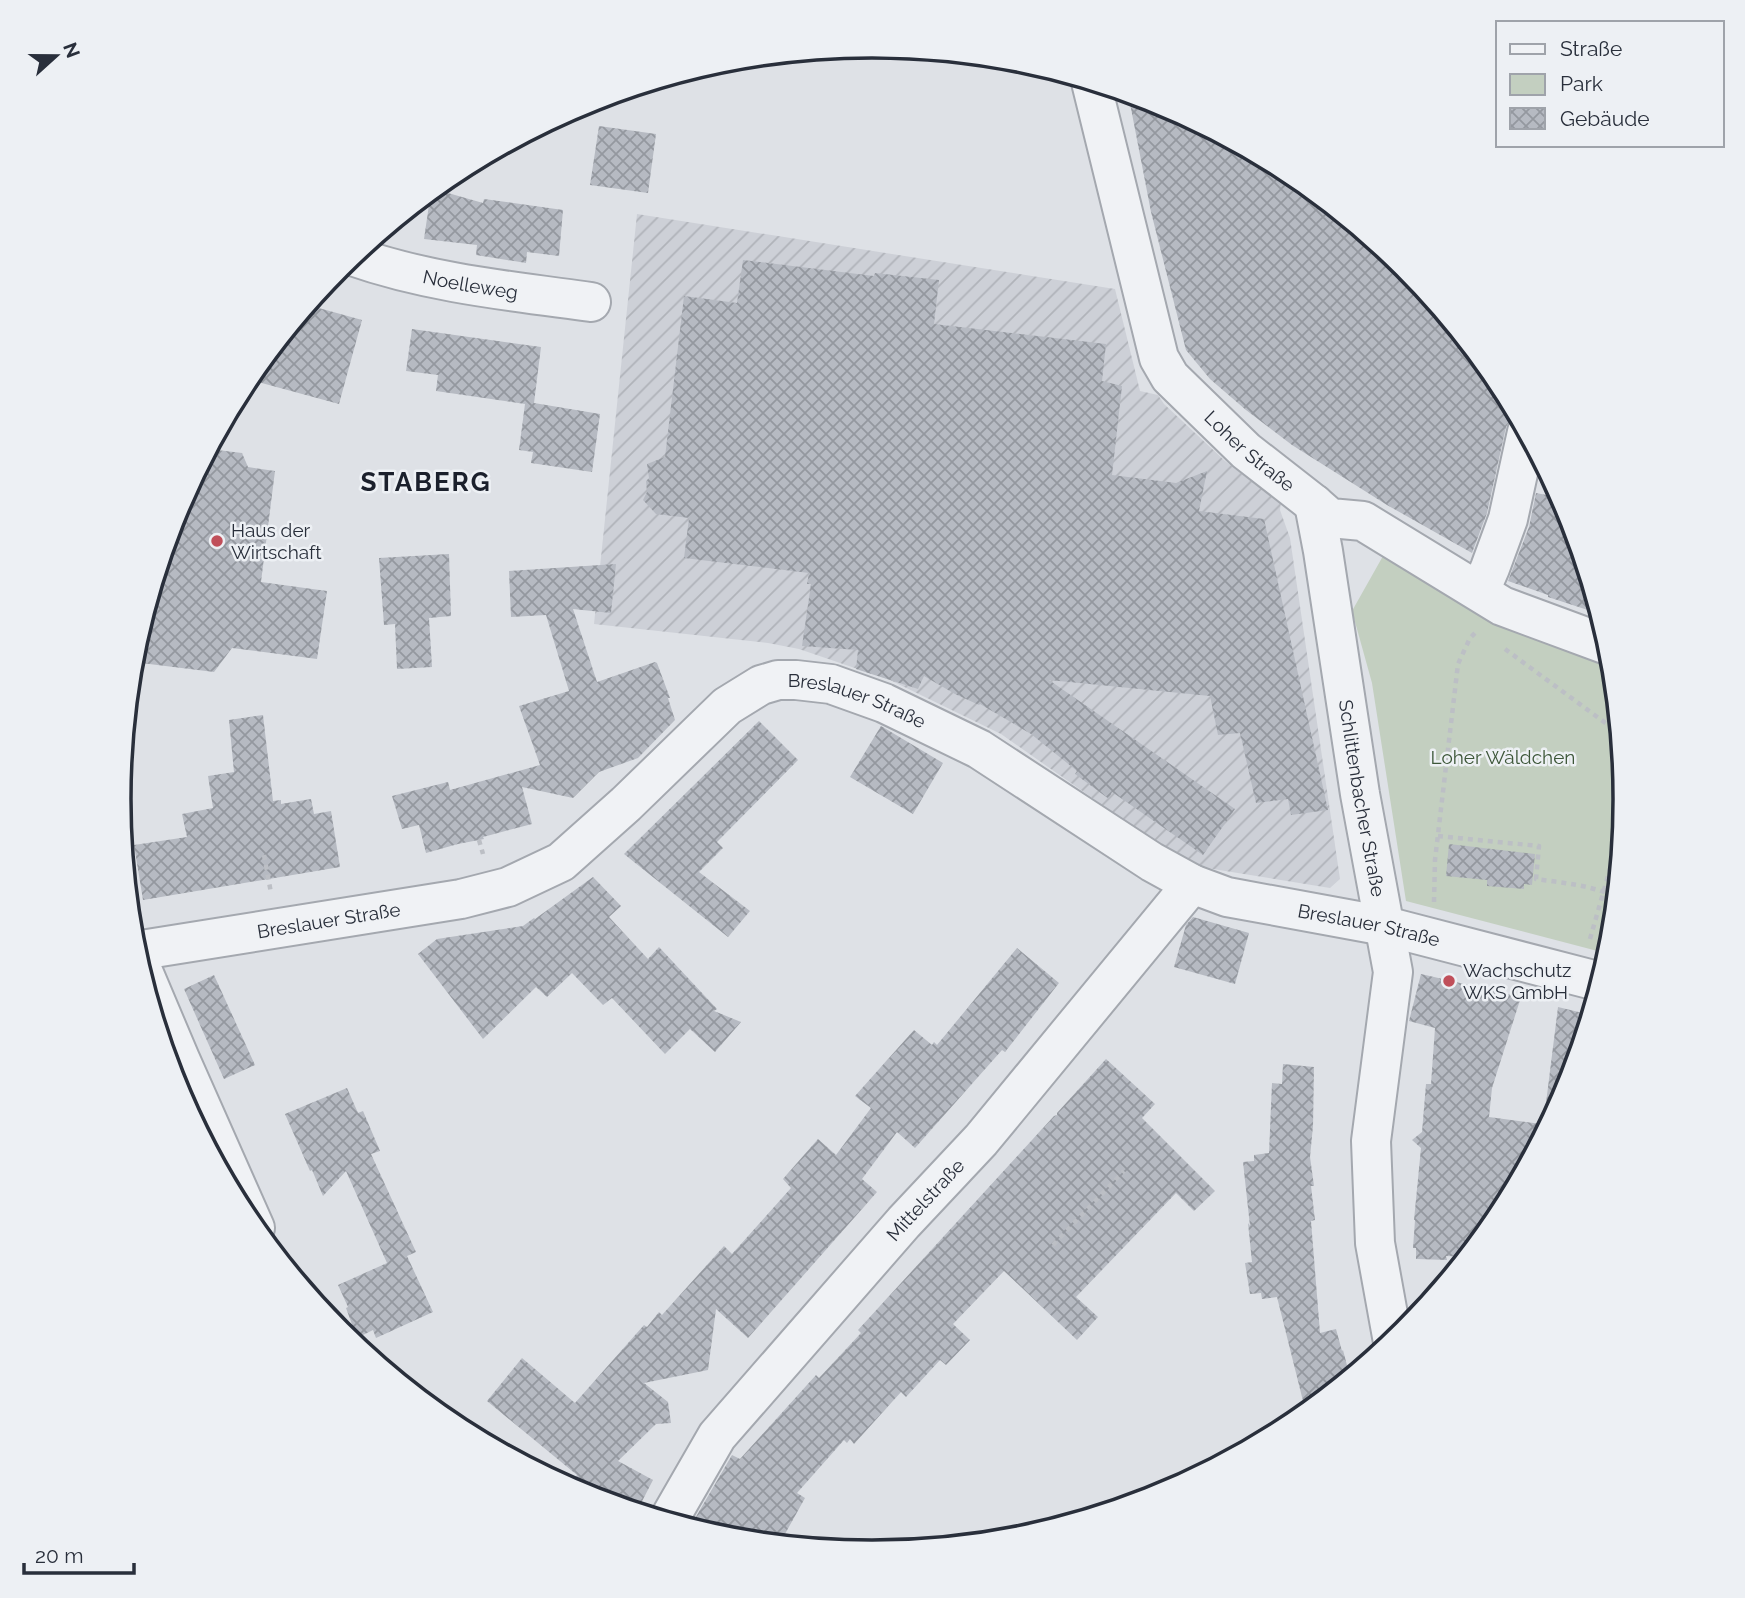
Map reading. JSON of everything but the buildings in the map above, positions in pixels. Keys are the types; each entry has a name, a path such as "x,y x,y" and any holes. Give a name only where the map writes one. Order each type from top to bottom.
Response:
{"street":[{"name":"Loher Straße","path":"1093,92 1159,358 1170,377 1246,451 1330,518 1363,521 1480,609 1502,606 1597,641"},
{"name":"Noelleweg","path":"364,260 427,278 591,302"},
{"path":"1480,609 1490,568 1508,519 1524,446"},
{"name":"Schlittenbacher Straße","path":"1314,504 1324,551 1360,794 1392,972 1371,1141 1375,1243 1391,1329"},
{"name":"Breslauer Straße","path":"147,951 461,899 509,887 561,862 626,804 727,706 750,690 778,680 831,684 884,703 979,749 1152,862 1192,884 1227,897 1385,926 1591,979"},
{"name":"Mittelstraße","path":"673,1513 716,1436 904,1222 981,1140 1192,884"},
{"path":"172,1040 221,1151"}],"path":[{"path":"1434,909 1435,860 1458,664 1471,638 1480,609"},
{"path":"1500,645 1609,726"},
{"path":"1438,836 1539,846 1536,879 1582,885 1607,893"},
{"path":"264,855 266,863"},
{"path":"1591,979 1602,890 1610,870"},
{"path":"1054,1245 1124,1171"}],"shaded area":[{"path":"637,214 1115,289 1140,391 1158,395 1164,404 1225,461 1281,502 1280,510 1290,538 1340,879 1330,888 1213,869 1191,862 1158,844 1001,734 890,680 799,649 768,643 594,624"}],"green space":[{"name":"Loher Wäldchen","path":"1383,556 1489,617 1601,662 1612,751 1614,799 1607,896 1598,951 1406,901 1372,683 1352,611"}],"place":[{"name":"Haus der Wirtschaft","path":"217,541"},
{"name":"Wachschutz WKS GmbH","path":"1449,981"}],"district":[{"name":"STABERG","path":"426,482"}]}
